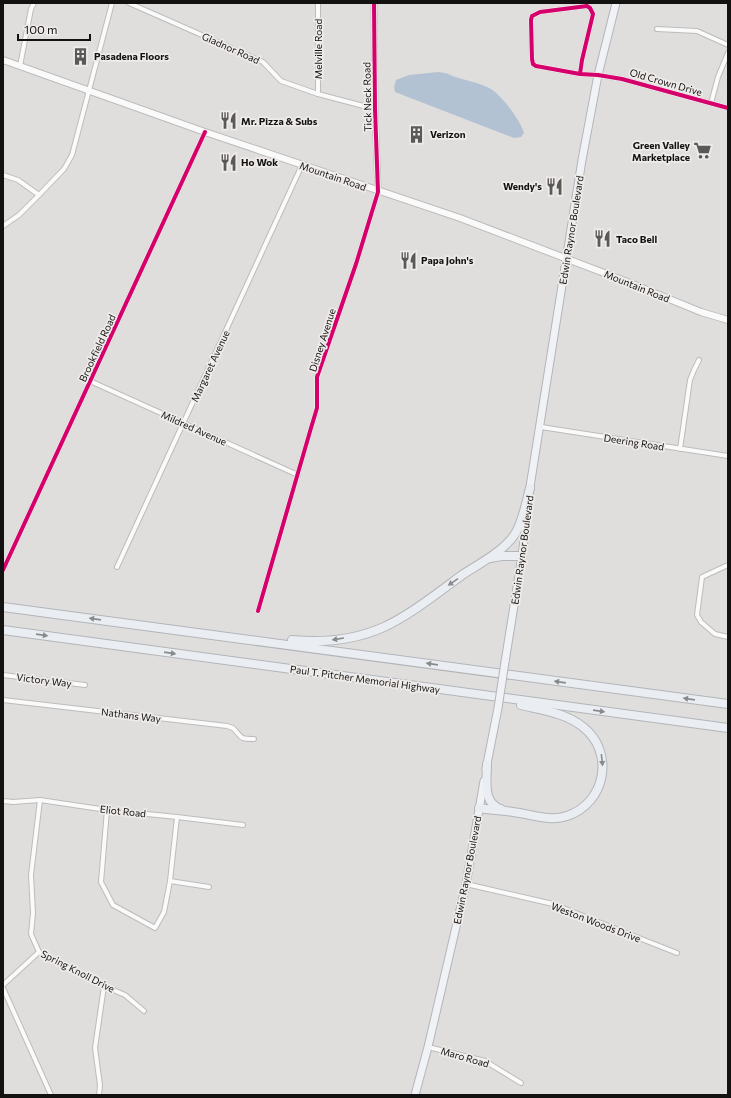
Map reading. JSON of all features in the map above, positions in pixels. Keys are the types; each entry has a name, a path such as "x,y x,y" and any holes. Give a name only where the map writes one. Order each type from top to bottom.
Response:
{"highway":[{"path":"110,621 297,641 338,640 368,633 402,617 510,541 520,522 530,488"},
{"path":"485,560 502,556 522,556"},
{"path":"3,607 728,704"},
{"name":"Paul T. Pitcher Memorial Highway","path":"3,630 728,728"},
{"path":"463,693 548,711 573,720 591,734 597,742 602,753 603,774 600,784 591,800 576,812 567,816 548,818 497,808 491,803 488,799 487,764"},
{"path":"479,808 514,812"}],"main road":[{"name":"Edwin Raynor Boulevard","path":"415,1095 428,1047 466,884 498,708 522,556 530,488 541,427 566,259 598,75 616,3"},
{"name":"Mountain Road","path":"3,60 378,192 460,218 701,312 728,320"}],"street":[{"path":"20,66 31,9 34,3"},
{"path":"3,226 19,215 39,195 64,169 72,155 112,3"},
{"name":"Gladnor Road","path":"129,3 250,55 263,62 281,81 318,94 375,109"},
{"name":"Melville Road","path":"317,3 318,94"},
{"name":"Tick Neck Road","path":"374,3 375,109 378,192"},
{"name":"Old Crown Drive","path":"580,74 580,67 593,14 590,8 587,6 540,12 532,16 533,64 536,66 580,74 622,79 728,108"},
{"path":"657,29 697,31 728,45"},
{"path":"711,103 718,77 728,53"},
{"name":"Brookfield Road","path":"3,570 205,132"},
{"name":"Margaret Avenue","path":"117,567 302,165"},
{"path":"3,175 18,180 39,195"},
{"name":"Disney Avenue","path":"258,611 317,408 317,377 370,223 378,192"},
{"path":"680,449 690,380 699,360"},
{"name":"Mildred Avenue","path":"90,381 184,422 298,475"},
{"name":"Deering Road","path":"541,427 728,456"},
{"path":"728,565 702,577 697,615 701,622 715,634 728,637"},
{"name":"Victory Way","path":"3,675 85,685"},
{"name":"Nathans Way","path":"3,700 227,726 233,728 243,739 254,739"},
{"name":"Eliot Road","path":"3,801 13,802 40,800 107,810 243,825"},
{"name":"Spring Knoll Drive","path":"40,800 30,875 33,913 31,934 39,952 104,986 126,994 144,1011"},
{"path":"107,810 100,882 113,905 155,928 164,912 170,881 177,817"},
{"path":"170,881 208,887"},
{"name":"Weston Woods Drive","path":"466,884 553,904 677,953"},
{"path":"3,985 39,952"},
{"path":"99,1095 100,1085 95,1048 104,986"},
{"path":"3,988 50,1095"},
{"name":"Maro Road","path":"428,1047 485,1062 521,1083"}],"water":[{"path":"438,72 446,73 491,89 510,109 519,122 524,133 521,137 514,138 395,92 394,87 396,80 409,75"}],"cycle path":[{"path":"258,611 317,408 317,377 356,264 378,192 375,109 374,3"},
{"path":"580,74 593,14 590,8 587,6 540,12 532,16 532,59 533,64 536,66 580,74 622,79 728,108"},
{"path":"3,570 205,132"}],"place":[{"name":"Pasadena Floors","path":"81,56"},
{"name":"Mr. Pizza & Subs","path":"228,121"},
{"name":"Verizon","path":"417,134"},
{"name":"Green Valley Marketplace","path":"703,151"},
{"name":"Ho Wok","path":"228,162"},
{"name":"Wendy's","path":"555,186"},
{"name":"Taco Bell","path":"603,239"},
{"name":"Papa John's","path":"408,260"}]}
